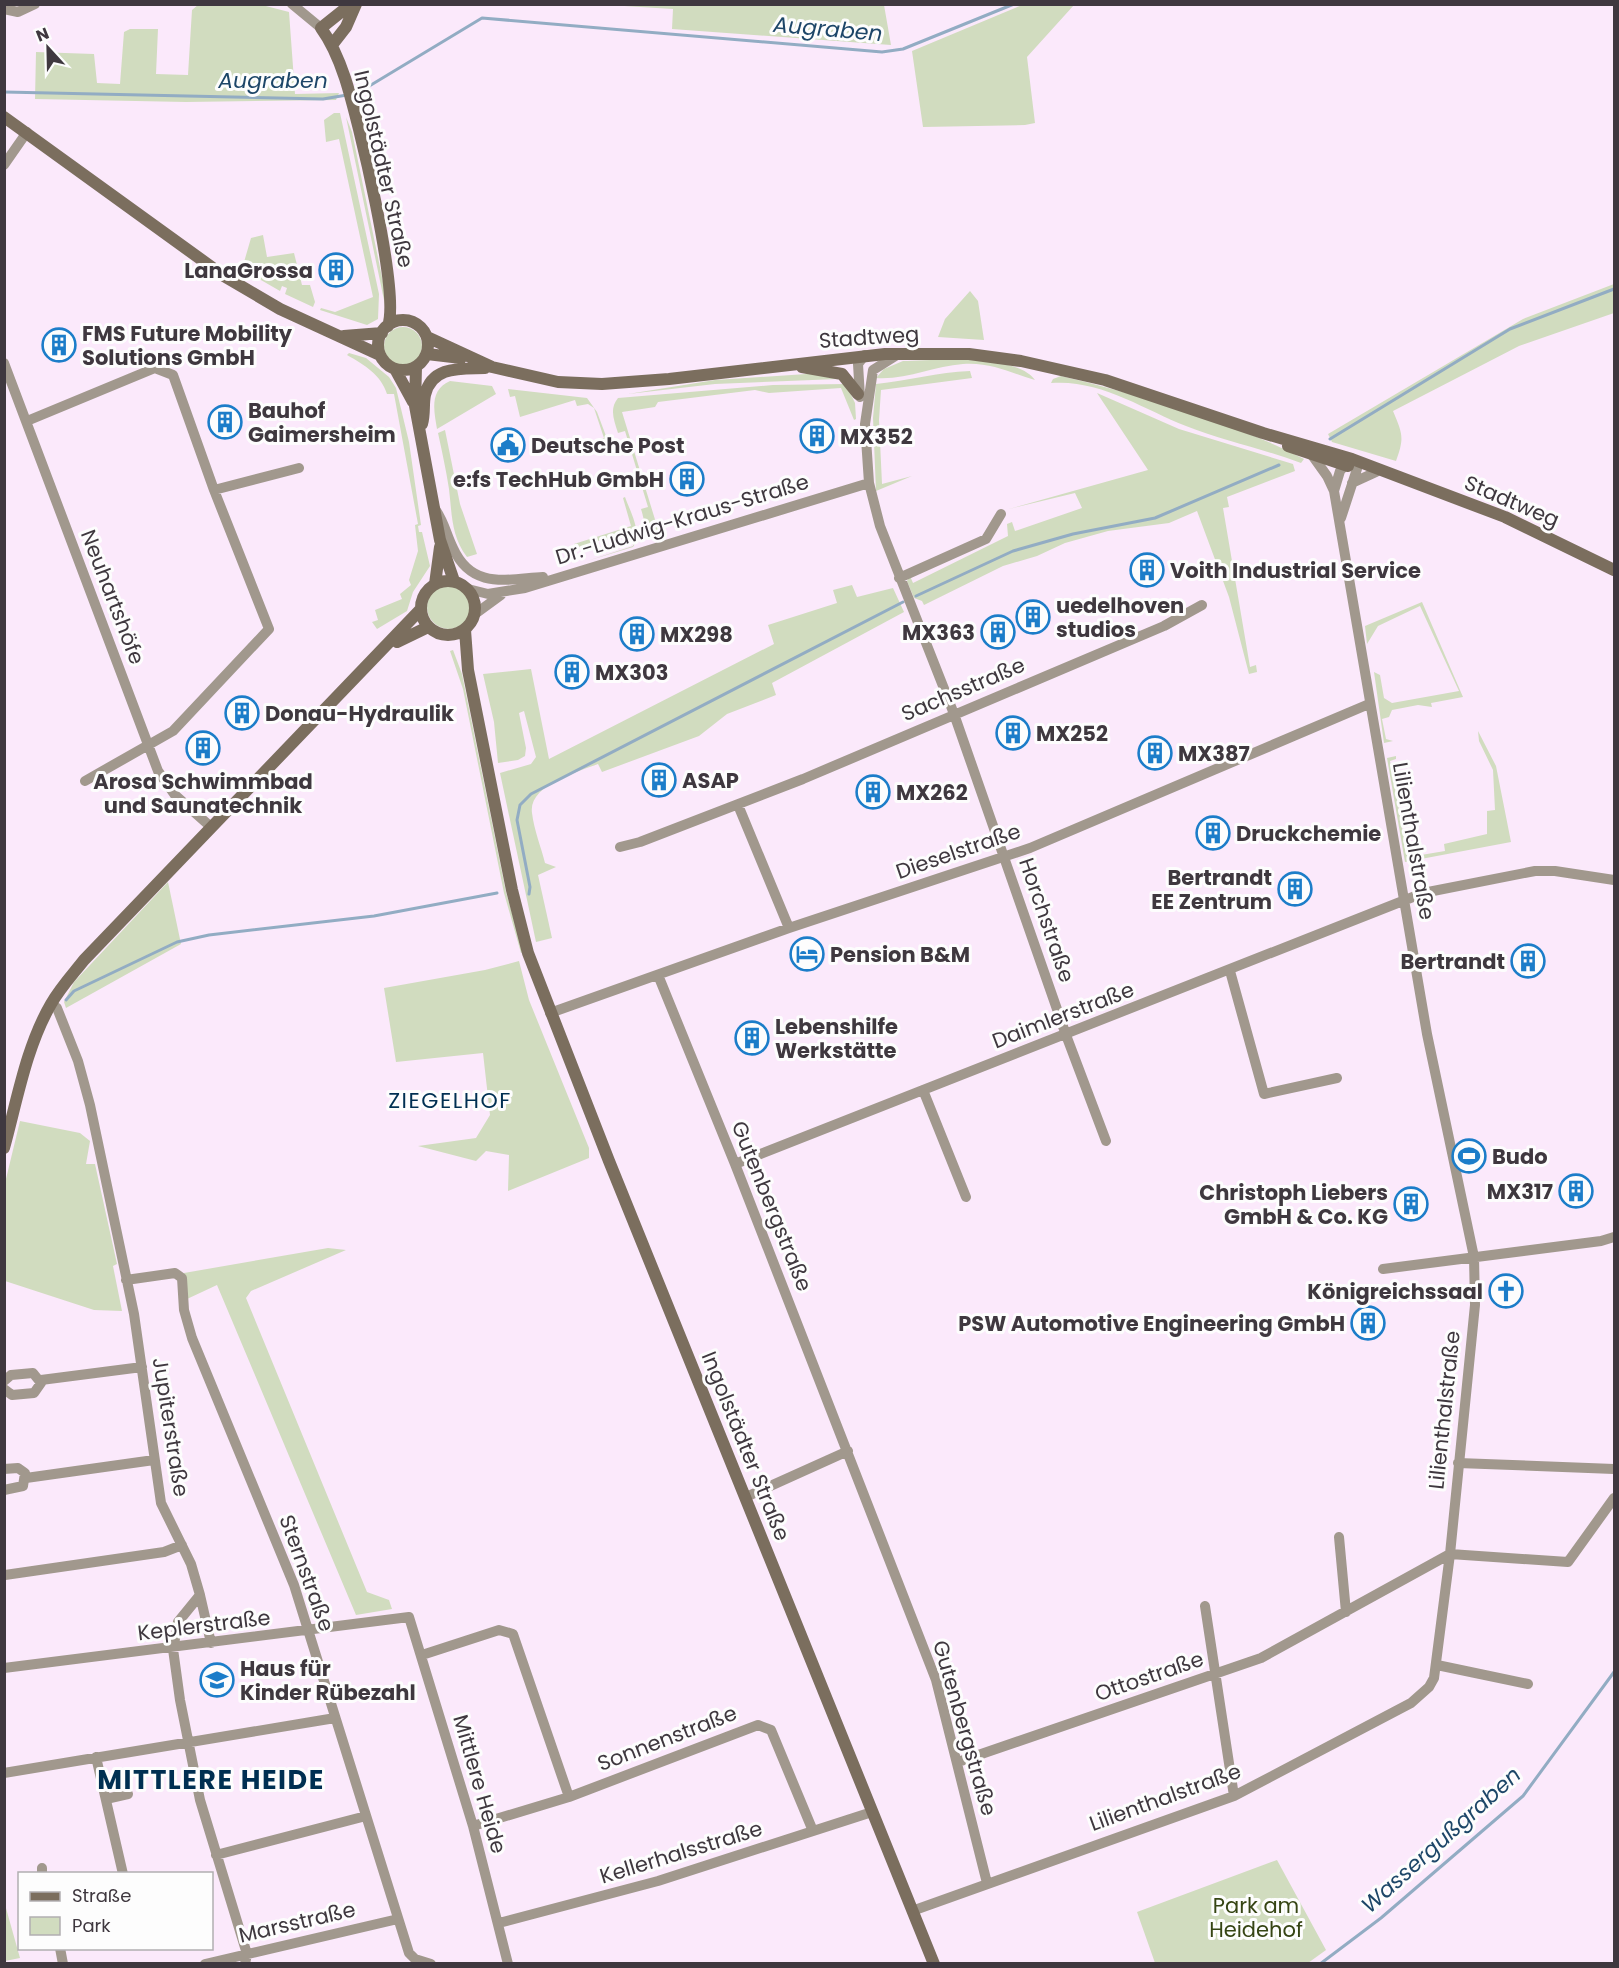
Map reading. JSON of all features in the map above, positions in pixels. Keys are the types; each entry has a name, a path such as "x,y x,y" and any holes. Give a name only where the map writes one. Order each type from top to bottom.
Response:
{"main road":[{"path":"321,28 353,4"},
{"path":"332,45 346,27 353,4"},
{"name":"Ingolstädter Straße","path":"321,28 332,45 350,94 390,289 407,321"},
{"path":"4,117 224,276 280,309 344,336 380,355 395,369 415,405"},
{"name":"Ingolstädter Straße","path":"385,329 390,289"},
{"path":"344,336 385,329 407,321 416,323 427,337 427,354 416,367 415,405 440,540 454,581"},
{"path":"380,355 379,340 385,329"},
{"name":"Stadtweg","path":"427,337 492,367 558,382 602,384 669,379 865,355 901,353 969,354 1066,370 1147,393 1392,475 1505,517 1614,570"},
{"name":"Stadtweg","path":"427,354 471,358"},
{"path":"780,365 835,371 851,382 858,394"},
{"path":"395,369 416,367"},
{"path":"420,430 426,390 434,378 453,368 492,367"},
{"name":"Stadtweg","path":"1263,433 1312,455 1350,462 1376,472 1392,475"},
{"path":"435,584 440,540"},
{"path":"4,1148 22,1080 41,1023 51,1004 84,960 383,651 421,609 425,594 435,584 454,581 468,589 476,605 475,614 465,630 468,670"},
{"path":"421,609 429,627 447,635 468,670"},
{"path":"383,651 429,627"},
{"path":"447,635 465,630"},
{"name":"Ingolstädter Straße","path":"468,670 525,943 550,1013 934,1964"}],"street":[{"path":"4,9 18,12 35,4"},
{"name":"Ingolstädter Straße","path":"292,4 321,28"},
{"path":"4,165 27,132"},
{"name":"Horchstraße","path":"901,353 873,370 865,412 869,483 880,526 954,714 1066,1035 1106,1141"},
{"name":"Horchstraße","path":"865,355 858,364 858,394 865,412"},
{"name":"Neuhartshöfe","path":"4,363 158,771 175,795 211,827"},
{"path":"27,421 155,368 173,375 214,490 269,629 173,730 148,747 86,781"},
{"name":"Lilienthalstraße","path":"912,1911 1234,1796 1411,1702 1429,1687 1437,1665 1475,1305 1474,1257 1427,1034 1341,522 1328,476 1312,455"},
{"path":"1334,491 1350,462"},
{"name":"Lilienthalstraße","path":"1341,522 1352,483 1350,462"},
{"path":"214,490 299,468"},
{"path":"1352,483 1376,472"},
{"name":"Dr.-Ludwig-Kraus-Straße","path":"468,589 488,594 506,592 869,483"},
{"path":"435,509 456,554 467,567 482,576 512,582 561,577"},
{"path":"899,578 986,539 1001,514"},
{"name":"Dr.-Ludwig-Kraus-Straße","path":"475,614 506,592"},
{"name":"Sachsstraße","path":"620,848 738,805 1164,626 1202,605"},
{"name":"Dieselstraße","path":"550,1013 789,928 1004,857 1370,704"},
{"path":"738,805 789,928"},
{"name":"Daimlerstraße","path":"735,1164 1424,893 1535,871 1555,871 1614,880"},
{"path":"1230,971 1264,1094 1337,1078"},
{"name":"Gutenbergstraße","path":"658,975 735,1164 936,1680 987,1883"},
{"name":"Jupiterstraße","path":"51,1004 57,1008 78,1061 90,1105 142,1367 161,1503 182,1545 200,1595 211,1643"},
{"path":"923,1090 966,1197"},
{"path":"1383,1269 1600,1241 1614,1237"},
{"name":"Sternstraße","path":"126,1280 180,1274 183,1310 192,1338 294,1585 409,1953 415,1959 431,1964"},
{"path":"4,1381 11,1375 33,1373 41,1380 142,1367"},
{"path":"4,1389 12,1395 34,1393 40,1387 41,1380"},
{"path":"746,1497 848,1451"},
{"path":"26,1478 154,1460"},
{"path":"1458,1463 1614,1469"},
{"path":"4,1469 18,1468 25,1473 26,1478 23,1486 4,1490"},
{"path":"1450,1554 1568,1562 1614,1498"},
{"path":"1339,1537 1346,1612"},
{"path":"5,1575 164,1552 182,1545"},
{"name":"Ottostraße","path":"958,1762 1261,1658 1450,1554"},
{"path":"200,1595 178,1622 173,1649 187,1742 246,1959"},
{"path":"1205,1606 1234,1796"},
{"name":"Keplerstraße","path":"4,1668 173,1649 409,1617"},
{"name":"Mittlere Heide","path":"409,1617 473,1826 500,1923 508,1964"},
{"path":"422,1655 499,1630 513,1634 569,1797"},
{"path":"1437,1665 1528,1684"},
{"path":"4,1773 334,1718"},
{"name":"Sonnenstraße","path":"473,1826 569,1797 758,1725 771,1730 813,1831"},
{"path":"96,1757 123,1872"},
{"path":"106,1800 128,1794"},
{"name":"Kellerhalsstraße","path":"500,1923 658,1881 872,1812"},
{"path":"216,1855 366,1816"},
{"name":"Marsstraße","path":"205,1964 246,1959 398,1919"}],"green space":[{"path":"199,4 262,5 289,12 295,94 339,93 336,100 186,102 35,99 36,52 94,54 97,83 120,84 124,32 130,29 158,29 156,74 188,75 192,10"},
{"path":"608,5 884,5 891,45 672,29 673,9"},
{"path":"1022,5 1074,5 1027,57 1035,123 923,127 912,51"},
{"path":"334,113 340,113 379,294 378,319 367,325 320,310 321,308 335,312 373,297 339,139 326,142 324,120"},
{"path":"346,117 352,132 388,306 385,305"},
{"path":"263,235 267,257 294,253 302,285 310,285 315,302 313,307 285,294 287,288 282,286 280,291 242,269 251,238"},
{"path":"1614,284 1614,313 1519,346 1393,411 1401,435 1401,446 1396,461 1332,442 1328,434 1523,319"},
{"path":"970,291 978,301 984,340 938,337 945,319"},
{"path":"403,327 416,333 422,346 416,359 403,365 390,359 384,346 390,333"},
{"path":"349,353 366,358 389,377 396,388 409,442 421,525 418,526 419,532 422,532 430,566 413,592 407,611 377,629 372,622 378,620 375,610 402,599 400,594 411,585 409,580 418,551 415,525 418,524 394,394 387,394 381,381 366,367 347,355"},
{"path":"953,359 993,362 1025,371 1035,380 992,366 973,364 952,365 899,377 876,378 884,369 903,361"},
{"path":"970,371 972,378 881,390 879,420 882,484 912,476 876,491 873,418 876,384"},
{"path":"821,373 838,379 715,384 628,394 715,380"},
{"path":"1061,376 1186,411 1248,433 1304,459 1301,463 1200,431 1104,390 1069,383 1051,383 1053,379"},
{"path":"450,381 492,386 496,394 437,429 434,402 439,390"},
{"path":"846,384 855,403 856,419 854,420 841,388 769,393 755,390 658,402 655,407 622,412 661,539 656,539 649,534 641,509 648,507 625,431 618,433 614,419 613,410 618,398 773,385"},
{"path":"508,389 587,398 597,412 609,444 607,445 604,439 550,456 604,438 594,408 588,404 577,406 575,400 520,417 515,396 510,397"},
{"path":"1097,393 1179,429 1293,464 1295,471 1227,497 1229,507 1223,508 1250,667 1256,665 1257,672 1249,674 1229,597 1197,511 1169,523 1108,531 1065,543 1037,556 1003,566 924,605 922,601 914,598 907,581 910,576 913,583 1008,536 1007,524 1012,522 1015,531 1082,508 1075,493 1009,509 1148,470"},
{"path":"445,430 460,504 477,554 467,557 458,541 453,524 448,482 438,433"},
{"path":"625,497 636,529 636,542 633,547 587,561 633,546 632,531 575,548 574,544 631,526 623,498"},
{"path":"449,585 465,591 471,607 465,623 449,629 433,623 427,607 433,591"},
{"path":"852,585 857,597 893,588 904,612 772,683 776,695 727,714 699,736 602,772 598,764 556,781 538,795 533,803 534,826 545,863 556,867 538,875 552,938 536,942 500,773 531,764 536,757 524,711 519,713 526,748 525,756 518,760 498,763 494,722 483,674 531,669 549,759 774,644 768,625 837,603 833,590"},
{"path":"1422,602 1463,697 1431,703 1432,707 1418,705 1392,710 1389,717 1382,719 1386,739 1393,741 1384,743 1374,672 1380,675 1384,698 1392,703 1459,691 1420,606 1378,626 1367,644 1365,626"},
{"path":"453,650 462,674 506,892 523,952 521,953 504,893 463,689 450,651"},
{"path":"1478,731 1496,766 1511,842 1405,862 1387,758 1396,756 1396,759 1390,761 1393,777 1400,777 1400,780 1394,782 1406,850 1412,849 1415,856 1445,851 1444,844 1487,834 1487,811 1495,810 1493,770 1479,741"},
{"path":"168,882 181,944 66,1008 64,1002 74,982"},
{"path":"519,961 529,1000 589,1148 589,1158 508,1191 509,1155 486,1151 476,1161 418,1146 476,1138 490,1115 483,1053 396,1062 384,988 485,970"},
{"path":"20,1121 80,1133 90,1141 86,1164 95,1164 117,1264 113,1266 122,1311 94,1310 5,1281 5,1183"},
{"path":"328,1248 346,1250 251,1291 246,1298 367,1592 389,1600 392,1609 356,1615 217,1285 187,1299 184,1273"},
{"name":"Park am Heidehof","path":"1277,1860 1326,1950 1308,1963 1155,1963 1137,1912"},
{"path":"4,1901 20,1958 5,1961 4,1961"}],"waterway":[{"name":"Augraben","path":"354,93 361,91 482,18 882,52 903,49 1014,4"},
{"name":"Augraben","path":"4,92 323,99 347,95"},
{"path":"1330,439 1510,329 1614,289"},
{"path":"916,596 1013,551 1073,534 1155,518 1279,465"},
{"path":"529,894 530,887 517,820 520,805 531,794 903,602"},
{"path":"66,1000 74,991 177,942 209,935 374,916 497,893"},
{"name":"Wassergußgraben","path":"1320,1964 1381,1918 1523,1796 1614,1672"}],"place":[{"name":"LanaGrossa","path":"336,270"},
{"name":"FMS Future Mobility Solutions GmbH","path":"59,345"},
{"name":"Bauhof Gaimersheim","path":"225,422"},
{"name":"MX352","path":"817,436"},
{"name":"Deutsche Post","path":"508,445"},
{"name":"e:fs TechHub GmbH","path":"687,479"},
{"name":"Voith Industrial Service","path":"1147,570"},
{"name":"uedelhoven studios","path":"1033,617"},
{"name":"MX363","path":"998,632"},
{"name":"MX298","path":"637,634"},
{"name":"MX303","path":"572,672"},
{"name":"Donau-Hydraulik","path":"242,713"},
{"name":"MX252","path":"1013,733"},
{"name":"Arosa Schwimmbad und Saunatechnik","path":"203,748"},
{"name":"MX387","path":"1155,753"},
{"name":"ASAP","path":"659,780"},
{"name":"MX262","path":"873,792"},
{"name":"Druckchemie","path":"1213,833"},
{"name":"Bertrandt EE Zentrum","path":"1295,889"},
{"name":"Pension B&M","path":"807,954"},
{"name":"Bertrandt","path":"1528,961"},
{"name":"Lebenshilfe Werkstätte","path":"752,1038"},
{"name":"Budo","path":"1469,1156"},
{"name":"MX317","path":"1576,1191"},
{"name":"Christoph Liebers GmbH & Co. KG","path":"1411,1204"},
{"name":"Königreichssaal","path":"1506,1291"},
{"name":"PSW Automotive Engineering GmbH","path":"1368,1323"},
{"name":"Haus für Kinder Rübezahl","path":"217,1680"}],"district":[{"name":"ZIEGELHOF","path":"450,1100"},
{"name":"MITTLERE HEIDE","path":"211,1779"}]}
